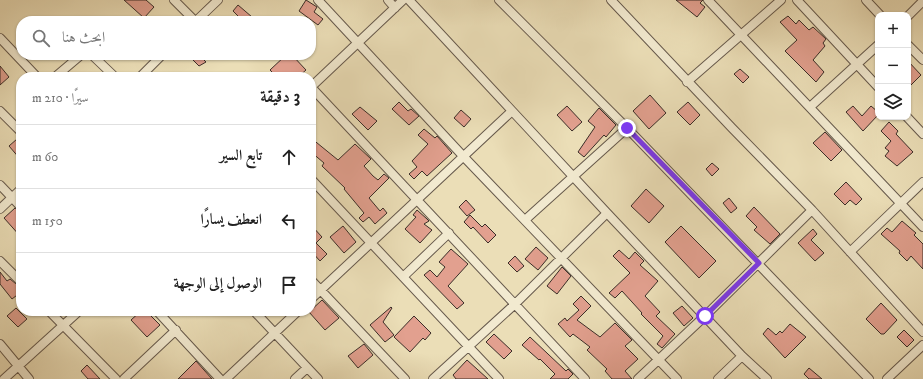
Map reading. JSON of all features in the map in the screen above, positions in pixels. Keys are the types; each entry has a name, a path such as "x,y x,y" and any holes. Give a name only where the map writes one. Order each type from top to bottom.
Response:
{"street":[{"path":"174,0 191,16"},
{"path":"201,16 218,0"},
{"path":"318,0 463,156 677,379"},
{"path":"388,0 395,8"},
{"path":"316,83 359,44 403,0"},
{"path":"409,0 742,356 767,379"},
{"path":"499,0 759,263 869,379"},
{"path":"611,0 812,210 923,332"},
{"path":"708,0 923,227"},
{"path":"688,82 780,0"},
{"path":"797,0 875,84"},
{"path":"866,0 877,12"},
{"path":"911,13 923,1"},
{"path":"0,38 16,55"},
{"path":"810,107 875,48"},
{"path":"911,48 923,60"},
{"path":"21,60 32,72"},
{"path":"61,72 75,60"},
{"path":"97,60 110,72"},
{"path":"145,72 157,60"},
{"path":"316,92 585,379"},
{"path":"0,111 16,127"},
{"path":"316,294 512,111"},
{"path":"910,120 923,134"},
{"path":"525,220 627,128"},
{"path":"850,252 923,182"},
{"path":"316,184 499,379"},
{"path":"0,185 16,201"},
{"path":"0,209 16,193"},
{"path":"638,379 705,316 812,210"},
{"path":"433,379 514,304 607,213"},
{"path":"403,277 449,233"},
{"path":"0,261 16,277"},
{"path":"316,286 405,379"},
{"path":"55,316 116,379"},
{"path":"4,379 74,316"},
{"path":"162,316 220,379"},
{"path":"259,316 318,379"},
{"path":"226,379 293,316"},
{"path":"124,379 176,330"},
{"path":"0,344 29,379"},
{"path":"887,379 923,345"},
{"path":"718,379 742,356"},
{"path":"295,379 307,368"}],"building":[{"path":"124,0 146,0 154,7 146,16 142,16"},
{"path":"306,0 317,7 314,12 323,19 318,25 316,24 316,16 306,16 299,11"},
{"path":"676,0 703,0 700,3 705,7 697,17"},
{"path":"238,5 251,16 238,16 233,11"},
{"path":"788,16 796,24 799,20 809,30 813,27 826,39 823,43 825,46 813,60 824,72 816,82 785,51 797,40 780,22"},
{"path":"193,60 204,60 206,62 199,66"},
{"path":"281,60 297,60 306,70 304,72 272,72 270,70"},
{"path":"911,64 921,75 911,85"},
{"path":"0,66 9,77 0,85"},
{"path":"740,69 749,77 743,83 734,74"},
{"path":"650,95 666,113 649,129 633,111"},
{"path":"399,102 408,111 411,109 419,116 409,125 392,109"},
{"path":"688,102 700,115 690,125 677,112"},
{"path":"567,106 582,122 572,131 557,115"},
{"path":"853,106 862,116 871,106 875,109 875,118 863,131 846,112"},
{"path":"360,107 377,121 368,130 352,114"},
{"path":"599,108 616,125 606,137 604,135 584,157 578,152 595,127 588,121"},
{"path":"461,110 471,119 464,127 454,118"},
{"path":"889,122 898,131 896,134 913,152 897,166 885,156 889,151 885,148 891,141 881,131"},
{"path":"424,129 435,138 437,136 452,153 427,176 422,171 414,179 409,174 417,167 412,161 428,144 418,135"},
{"path":"825,132 842,150 831,161 813,143"},
{"path":"16,140 16,154 9,146"},
{"path":"316,142 338,160 355,144 371,159 364,166 373,176 378,180 384,174 389,178 369,198 380,211 383,208 387,213 375,224 369,217 363,222 359,218 364,213 344,189 345,188 322,166 324,163 316,156"},
{"path":"712,163 719,169 712,176 706,169"},
{"path":"846,182 862,199 856,205 850,200 845,205 834,194"},
{"path":"646,189 664,206 649,223 631,206"},
{"path":"729,198 737,208 731,213 723,203"},
{"path":"466,200 475,210 467,216 459,207"},
{"path":"754,207 780,234 770,244 754,230 757,227 746,216"},
{"path":"15,208 16,209 16,231 4,218"},
{"path":"417,210 429,221 424,224 432,230 420,243 405,229 416,217 413,215"},
{"path":"470,215 482,227 485,224 496,235 488,243 473,227 471,229 464,222"},
{"path":"902,221 916,233 914,235 923,244 923,269 911,256 907,261 899,253 900,251 881,234 887,228 892,232"},
{"path":"343,226 356,242 344,253 330,237"},
{"path":"681,226 716,261 699,278 665,242"},
{"path":"813,229 817,234 811,240 824,253 815,261 798,243"},
{"path":"316,230 322,237 316,243"},
{"path":"316,243 327,254 320,261 316,257"},
{"path":"536,247 548,258 538,270 525,259"},
{"path":"451,249 468,264 448,286 464,303 457,309 424,275 430,270 437,277 445,267 439,262"},
{"path":"619,250 629,259 635,252 644,261 640,265 658,281 645,296 660,312 656,316 675,334 662,348 657,344 663,336 641,314 642,313 622,291 615,298 609,293 630,273 613,256"},
{"path":"515,256 524,266 517,272 508,263"},
{"path":"562,267 571,276 557,294 547,286"},
{"path":"0,272 7,281 10,279 16,284 16,296 12,299 0,284"},
{"path":"581,296 591,306 577,320 600,337 615,323 632,340 625,346 638,359 625,371 632,379 612,379 605,371 607,369 587,350 590,347 573,334 570,337 558,324 565,318 567,321 579,310 573,304"},
{"path":"322,300 339,318 325,330 313,316 316,316 316,306"},
{"path":"881,303 897,320 884,334 881,334 866,319"},
{"path":"682,306 693,318 684,326 673,313"},
{"path":"391,307 392,308 383,322 394,335 385,342 370,325"},
{"path":"16,308 16,316 24,316 27,319 18,327 7,316"},
{"path":"135,316 151,316 160,325 147,337 131,320"},
{"path":"414,316 431,333 425,340 423,338 410,352 394,337"},
{"path":"790,324 806,337 785,358 763,334 768,328 776,335 780,331 782,333"},
{"path":"904,330 914,340 907,347 897,337"},
{"path":"494,334 512,351 504,359 486,342"},
{"path":"530,337 566,371 568,369 573,374 568,379 550,379 555,374 540,359 539,360 522,345"},
{"path":"364,344 373,355 358,368 348,356"},
{"path":"467,360 488,379 456,379 453,375"},
{"path":"196,361 212,379 178,379"},
{"path":"87,365 100,379 88,379 81,371"},
{"path":"809,368 822,379 809,379 804,374"}],"route":[{"path":"627,128 759,263 705,316"}]}
